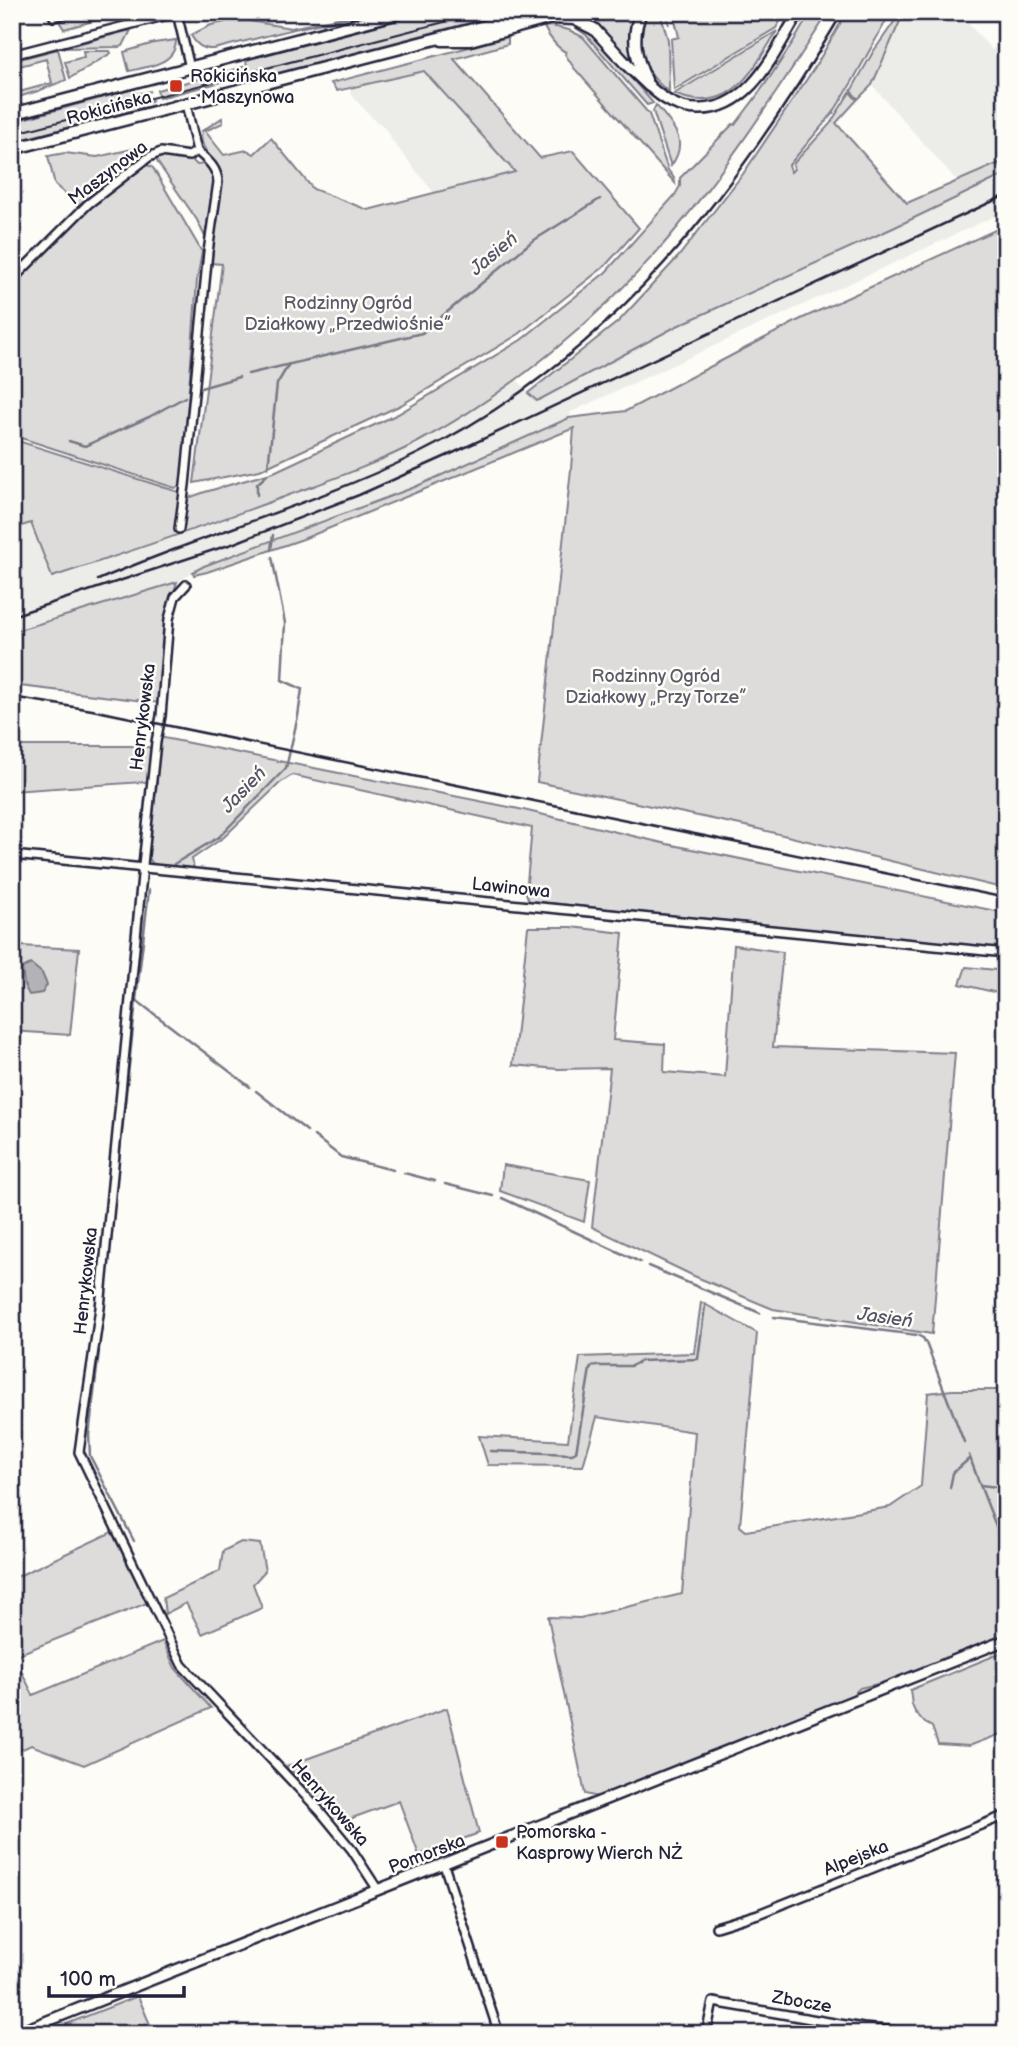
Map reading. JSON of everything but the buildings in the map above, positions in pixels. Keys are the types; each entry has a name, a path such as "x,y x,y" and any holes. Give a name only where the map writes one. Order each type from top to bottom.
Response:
{"main road":[{"name":"Rokicińska","path":"12,114 403,12"},
{"name":"Rokicińska","path":"12,149 539,12"},
{"path":"642,12 637,24 635,45 649,86"},
{"path":"435,39 470,40 551,19 574,19 594,29 649,86"}],"street":[{"path":"52,12 54,17 72,12"},
{"path":"649,86 670,102 692,109 715,108 733,101 760,75 799,12"},
{"path":"12,55 178,13 190,68"},
{"path":"179,528 186,485 208,252 218,182 212,164 197,150 186,104"},
{"name":"Maszynowa","path":"12,280 88,204 149,157 161,152 189,156 197,150"},
{"name":"Henrykowska","path":"186,585 175,597 169,619 100,1308 79,1452 181,1665 320,1811 352,1850 378,1891"},
{"name":"Lawinowa","path":"12,855 1006,953"},
{"name":"Pomorska","path":"15,2034 1006,1640"},
{"name":"Alpejska","path":"716,1927 758,1914 1006,1815"},
{"path":"444,1865 499,2034"},
{"name":"Zbocze","path":"706,2034 713,2002 863,2028 928,2034"}],"shaded area":[{"path":"904,12 958,12 992,50 1006,39 1006,160 958,182 872,85"},
{"path":"424,70 516,172 434,193 391,136 355,99 349,89"},
{"path":"1006,174 1006,211 571,412 569,418 415,487 204,566 177,582 12,632 12,529 30,523 52,577 179,536 380,460 419,441 516,379 538,401 677,326"},
{"path":"31,964 42,973 47,985 42,993 29,995 24,985 22,968"}],"green space":[{"path":"84,12 126,12 64,29 57,18"},
{"path":"374,12 214,49 200,46 191,35 211,25 229,21 249,21 291,28"},
{"path":"429,12 511,12 251,80 249,75 159,98 157,90 247,66 246,60"},
{"path":"605,12 636,12 631,40 635,68 585,19"},
{"path":"647,12 660,12 668,40 669,92 652,76 642,56 640,35"},
{"path":"665,12 786,12 776,28 674,90 671,39 679,37 674,16 667,17 669,25"},
{"path":"811,12 829,12 731,157 667,240 583,326 486,401 418,442 333,479 52,577 31,523 12,529 12,439 185,494 184,502 205,492 274,472 398,414 521,340 606,272 675,195 680,186 680,178 733,124 735,125 784,56"},
{"path":"847,12 891,12 833,113 789,165 791,172 794,169 793,164 830,124 850,92 857,100 836,123 907,203 1006,160 1006,174 677,326 537,401 528,393 619,321 678,257 743,174 815,67"},
{"path":"898,12 904,12 872,85 858,99 851,91"},
{"path":"572,23 595,36 653,103 647,105 586,35"},
{"path":"551,26 583,37 649,114 675,183 574,68 566,52 554,42 544,27"},
{"path":"131,30 120,47 62,48"},
{"path":"777,31 748,75 725,95 710,100 693,100 674,94"},
{"name":"Rodzinny Ogród Działkowy „Przedwiośnie”","path":"508,37 508,44 454,59 540,158 573,151 639,228 605,266 519,334 401,405 260,470 194,483 222,264 211,263 222,182 203,144 202,131 222,118 223,123 205,131 224,155 247,150 254,154 271,138 313,189 368,210 515,172 424,71 337,91 331,83"},
{"path":"176,40 171,54 160,63 129,71 124,52"},
{"path":"58,49 66,80 12,99 12,94 52,83 46,59 12,68 12,61"},
{"path":"83,51 111,53 70,78 65,62 84,57"},
{"path":"134,89 136,94 151,91 111,101 113,110 153,100 140,105 141,108 154,105 12,142 12,122"},
{"path":"656,105 673,126 679,141 679,148 671,166 653,111"},
{"path":"146,146 148,154 78,205 55,185 48,156 65,153 97,157"},
{"path":"155,157 190,158 197,165 205,164 212,173 214,182 205,237 197,220 158,163"},
{"path":"145,165 153,168 202,252 197,280 182,485 175,488 12,435 12,340 15,320 12,287 87,210"},
{"name":"Rodzinny Ogród Działkowy „Przy Torze”","path":"1006,225 1006,889 750,827 537,782 574,428 303,539 194,575 193,572 204,566 415,487 569,418 626,411 801,319"},
{"path":"177,582 166,618 160,703 12,685 12,632"},
{"path":"159,737 519,809 667,844 1006,913 1006,949 529,901 526,893 532,828 292,775 280,783 224,837 192,859 194,869 157,865 152,863 148,856 157,781 12,791 12,746 158,748"},
{"path":"528,927 571,927 623,933 613,1040 665,1044 664,1072 725,1077 734,945 783,952 773,1047 955,1053 932,1334 773,1309 694,1276 592,1227 610,1068 558,1069 513,1065"},
{"path":"20,946 79,949 70,1035 12,1031 12,955"},
{"path":"966,967 1006,971 1006,995 960,984"},
{"path":"503,1165 590,1180 584,1222 500,1191"},
{"path":"701,1302 757,1333 740,1526 746,1531 890,1507 921,1486 928,1393 1006,1390 1006,1636 899,1679 860,1688 848,1699 598,1797 585,1794 548,1617 580,1618 682,1594 695,1432 597,1417 583,1466 488,1465 479,1436 568,1441 580,1357 694,1353"},
{"path":"112,1532 147,1603 14,1656 33,1695 163,1641 175,1668 211,1708 84,1765 31,1745 12,1754 12,1579"},
{"path":"241,1542 260,1544 265,1571 253,1584 262,1608 202,1634 186,1603 165,1614 163,1598 220,1571 223,1551"},
{"path":"1006,1651 1006,1732 969,1746 938,1744 932,1727 915,1712 910,1690"},
{"path":"447,1708 479,1833 419,1855 399,1801 341,1822 287,1766"},
{"path":"138,1996 154,2034 58,2034 56,2028"}],"waterway":[{"name":"Jasień","path":"248,374 422,333 531,242 600,199"},
{"path":"268,468 277,384 289,364"},
{"path":"201,388 239,377"},
{"path":"69,441 85,446 149,417 185,397"},
{"path":"257,495 257,484 267,475"},
{"path":"271,550 273,535"},
{"name":"Jasień","path":"174,864 219,837 286,768 302,689 282,680 285,623 272,557"},
{"name":"Jasień","path":"149,890 136,1000 250,1087"},
{"path":"106,1281 136,1000"},
{"name":"Jasień","path":"256,1091 307,1131"},
{"name":"Jasień","path":"314,1136 341,1157 393,1170"},
{"name":"Jasień","path":"404,1173 435,1181"},
{"name":"Jasień","path":"445,1184 493,1196"},
{"name":"Jasień","path":"502,1198 640,1262"},
{"name":"Jasień","path":"648,1266 760,1313"},
{"path":"490,1451 576,1452 590,1369 593,1366 631,1366 641,1361 698,1359 705,1306"},
{"path":"100,1336 102,1315"},
{"name":"Jasień","path":"774,1317 917,1335 923,1338 964,1442"},
{"path":"99,1351 89,1435 90,1456 134,1541"},
{"name":"Jasień","path":"969,1455 980,1485 1006,1488"},
{"path":"950,1488 953,1473 970,1458"},
{"path":"980,1485 1004,1547"}],"tram line":[{"path":"12,134 483,12"}],"railway":[{"path":"98,580 340,488 419,453 488,414 551,369 609,319 663,264 712,206 759,143 843,12"},
{"path":"12,616 232,544 359,495 1006,195"},
{"path":"12,697 92,710 1006,898"}],"place":[{"name":"Rokicińska - Maszynowa","path":"176,86"},
{"name":"Pomorska - Kasprowy Wierch NŻ","path":"502,1842"}]}
